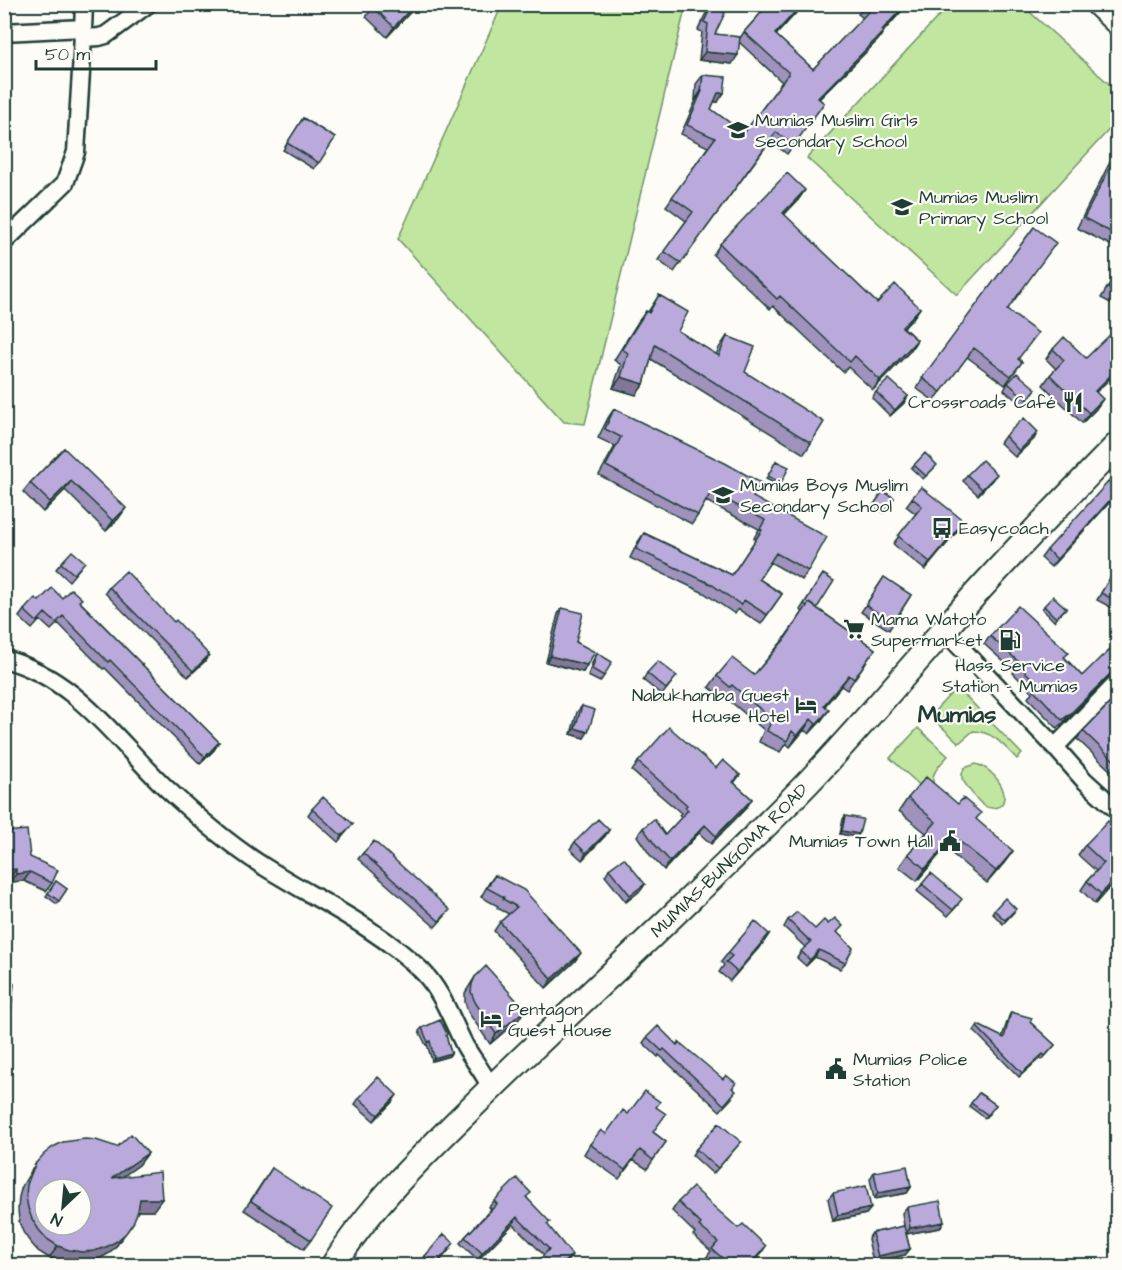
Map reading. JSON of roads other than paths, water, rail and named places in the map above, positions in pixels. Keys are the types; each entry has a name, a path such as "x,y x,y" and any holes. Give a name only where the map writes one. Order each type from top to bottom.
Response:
{"street":[{"path":"6,238 65,183 76,152 84,4"},
{"path":"4,32 83,33 99,37 106,35 148,4"},
{"path":"1098,4 1118,23"},
{"name":"MUMIAS-BUNGOMA ROAD","path":"340,1263 353,1236 431,1148 691,898 814,776 1020,546 1118,444"},
{"path":"944,630 1084,780 1118,811"},
{"path":"4,659 50,678 74,696 117,735 164,786 219,835 242,852 366,928 412,962 431,980 467,1049 491,1088"},
{"path":"1054,747 1118,682"}],"place":[{"name":"Mumias Muslim Girls Secondary School","path":"738,130"},
{"name":"Mumias Muslim Primary School","path":"902,207"},
{"name":"Crossroads Café","path":"1073,402"},
{"name":"Mumias Boys Muslim Secondary School","path":"723,495"},
{"name":"Easycoach","path":"942,528"},
{"name":"Mama Watoto Supermarket","path":"854,629"},
{"name":"Hass Service Station - Mumias","path":"1010,640"},
{"name":"Nabukhamba Guest House Hotel","path":"806,705"},
{"name":"Mumias Town Hall","path":"950,841"},
{"name":"Pentagon Guest House","path":"491,1019"},
{"name":"Mumias Police Station","path":"836,1069"}],"district":[{"name":"Mumias","path":"957,714"}]}
